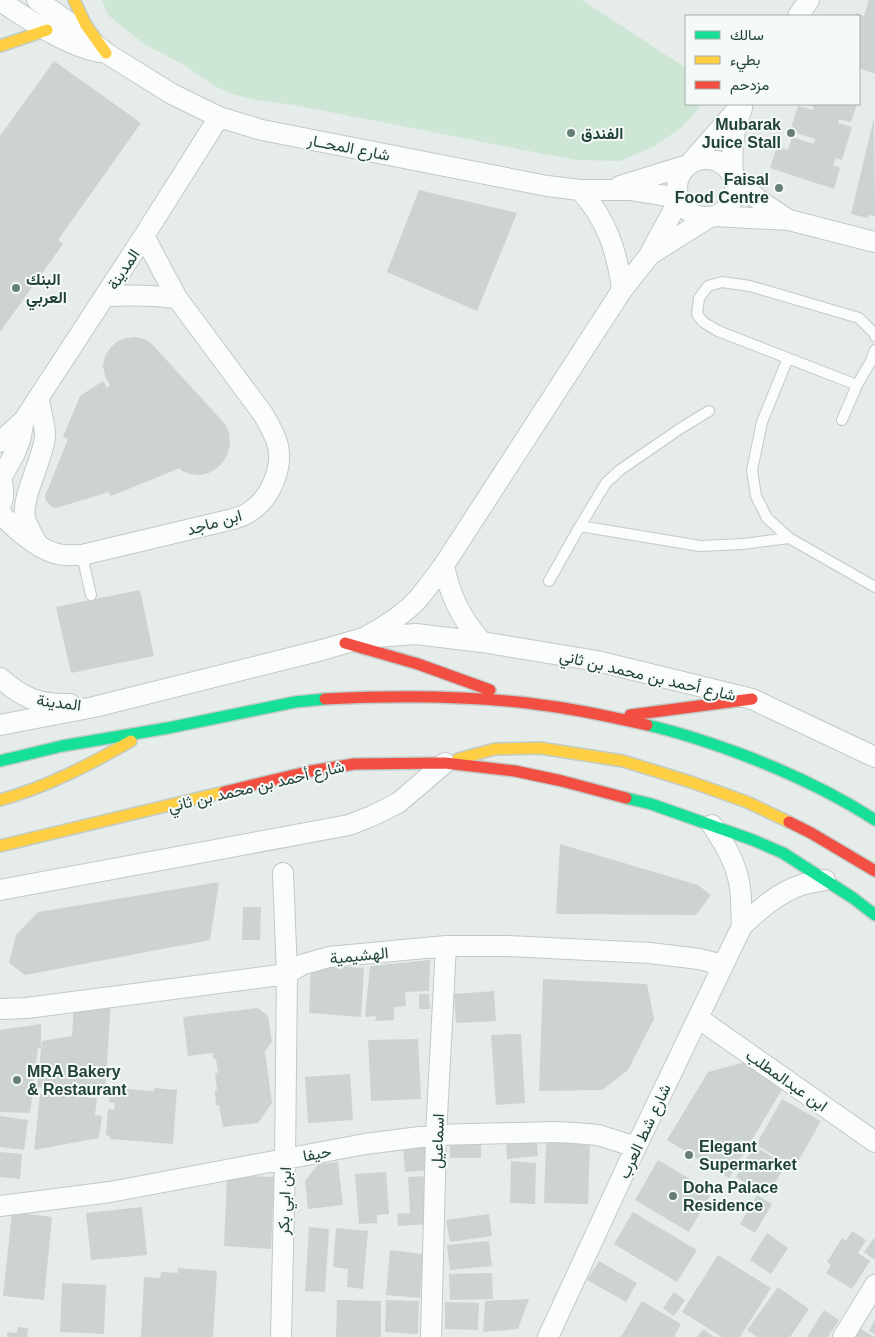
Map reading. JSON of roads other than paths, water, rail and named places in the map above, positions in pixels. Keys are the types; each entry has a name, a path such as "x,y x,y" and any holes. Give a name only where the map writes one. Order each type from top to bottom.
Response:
{"main road":[{"path":"74,0 86,25 106,53"},
{"path":"0,46 47,30"},
{"path":"354,640 517,701"},
{"path":"0,761 60,746 143,733 310,700 391,696 446,696 517,701 566,707 617,716 689,736 779,769 825,791 875,820"},
{"path":"617,716 752,699"},
{"path":"0,800 28,792 66,777 85,768 143,733"},
{"path":"445,763 494,749 512,748 540,748 623,761 747,802 811,833 875,871"},
{"name":"شارع أحمد بن محمد بن ثاني","path":"0,846 311,771 354,764 445,763 515,772 562,782 651,804 712,825 783,853 853,898 875,915"}],"street":[{"name":"شارع المحــار","path":"37,0 71,24 106,53 172,94 220,117 262,130 548,186 580,190 630,190 679,199"},
{"path":"799,15 809,0"},
{"name":"شارع المحــار","path":"0,1 73,44 106,53"},
{"path":"742,105 681,172 677,189 679,199 689,212 696,216 789,220 875,242"},
{"path":"648,257 689,230 722,213 732,203 735,196 732,146 743,105"},
{"name":"المدينة","path":"0,442 24,420 220,117"},
{"path":"689,164 698,159 706,158 722,163 734,178 763,203 789,220"},
{"name":"شارع المحــار","path":"609,190 689,164"},
{"path":"580,190 601,219 610,237 616,255 622,290"},
{"path":"354,640 383,627 402,614 418,599 444,565 622,290 648,257 679,199"},
{"name":"ابن ماجد","path":"0,513 17,530 38,545 56,554 82,555 233,519 250,512 266,497 274,481 278,464 278,448 274,432 263,414 177,298 144,236"},
{"path":"104,296 154,295 177,298"},
{"path":"38,398 45,434 41,457 27,498 25,517 38,545"},
{"name":"المدينة","path":"0,477 20,440 24,420"},
{"path":"0,477 4,489 3,501 0,507"},
{"path":"444,565 449,587 459,611 482,642"},
{"name":"شارع أحمد بن محمد بن ثاني","path":"0,726 94,707 354,640 416,634 482,642 597,661 752,699 875,757"},
{"name":"المدينة","path":"0,678 24,696 35,701 57,704 82,703 94,707"},
{"path":"0,890 349,825 372,816 398,802 445,763"},
{"path":"712,825 724,843 733,862 739,884 742,926"},
{"name":"ابن ابي بكر","path":"280,1337 285,1158 287,974 283,872"},
{"name":"شارع شط العرب","path":"548,1337 636,1147 742,926 757,911 779,895 802,885 825,880"},
{"name":"الهشيمية","path":"0,1008 28,1008 287,974 301,965 329,957 446,946 507,946 650,953 699,959 723,965"},
{"name":"اسماعيل","path":"431,1337 436,1135 446,946"},
{"name":"ابن عبدالمطلب","path":"698,1018 875,1142"},
{"name":"حيفا","path":"0,1206 110,1192 365,1144 436,1135 575,1133 598,1135 636,1147"},
{"path":"843,1337 875,1285"}],"lane":[{"path":"857,385 718,331 703,322 697,314 699,298 708,286 722,282 750,286 859,318 875,336"},
{"path":"842,420 875,350"},
{"path":"788,358 762,422 752,470 756,496 768,518 789,538 875,587"},
{"path":"549,580 606,483 620,470 709,411"},
{"path":"580,526 700,546 743,544 789,538"},
{"path":"82,555 91,596"}],"place":[{"name":"الفندق","path":"571,133"},
{"name":"Mubarak Juice Stall","path":"791,133"},
{"name":"Faisal Food Centre","path":"779,188"},
{"name":"البنك العربي","path":"16,288"},
{"name":"MRA Bakery & Restaurant","path":"17,1080"},
{"name":"Elegant Supermarket","path":"689,1155"},
{"name":"Doha Palace Residence","path":"673,1196"}]}
